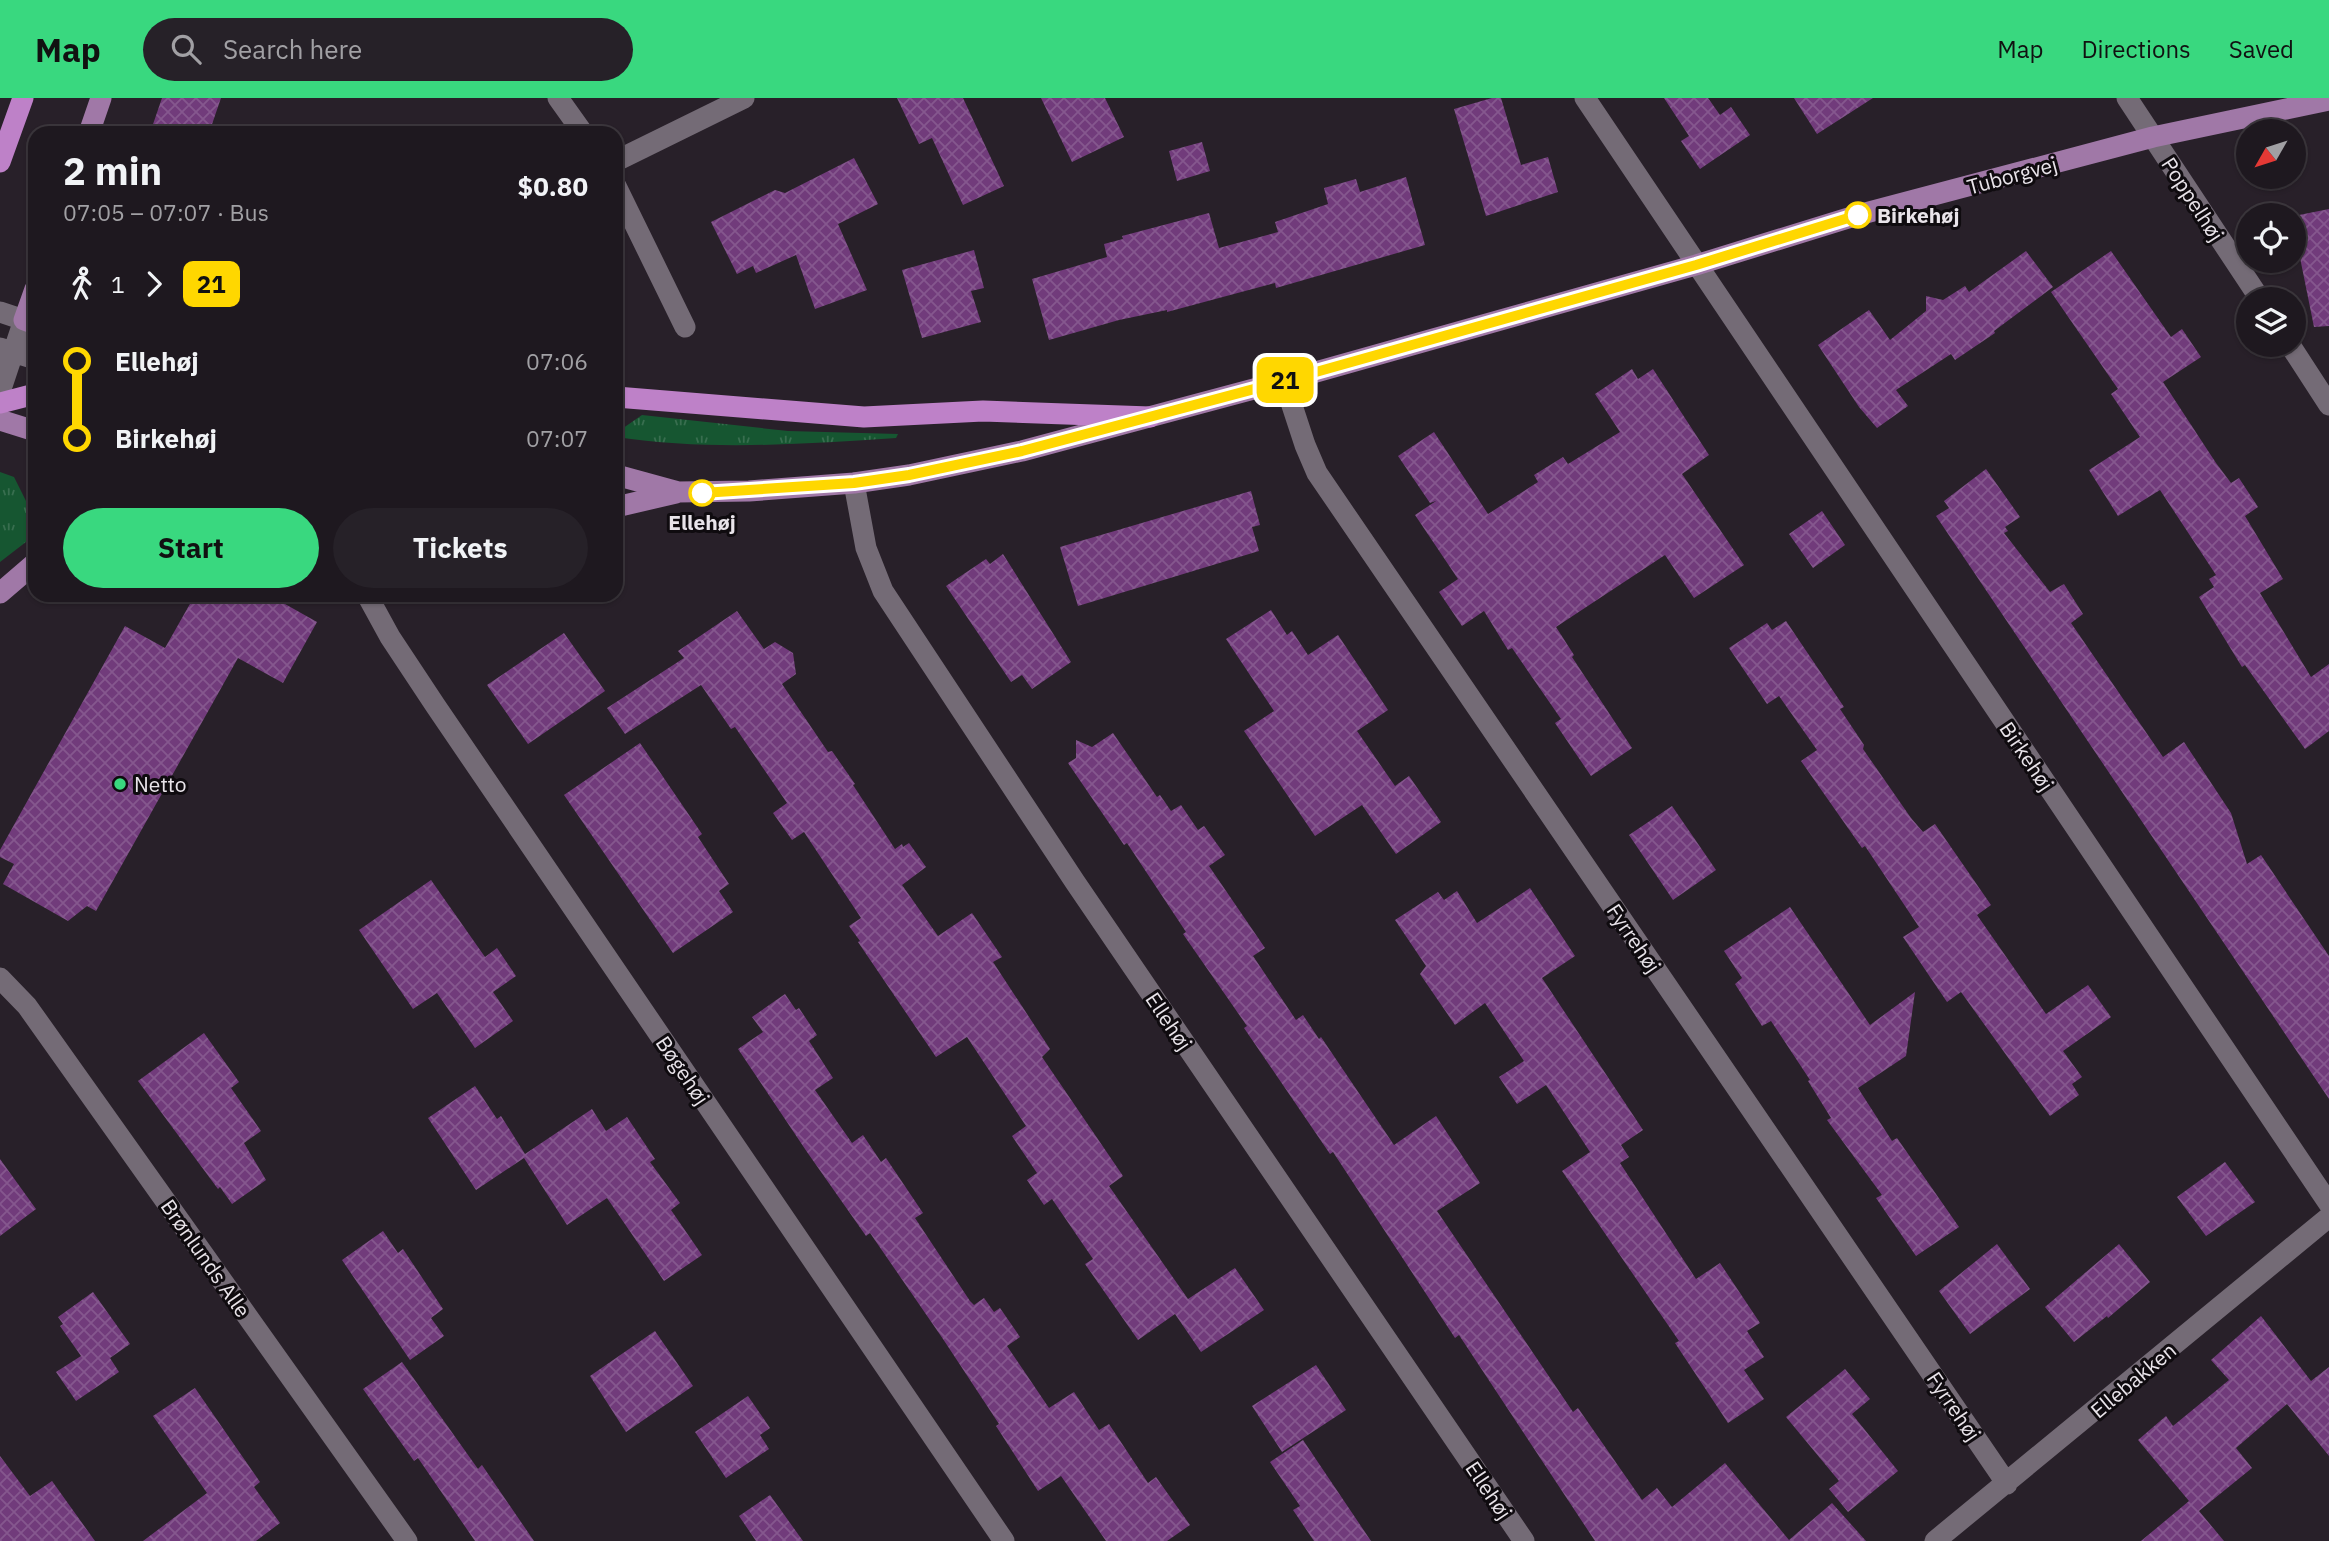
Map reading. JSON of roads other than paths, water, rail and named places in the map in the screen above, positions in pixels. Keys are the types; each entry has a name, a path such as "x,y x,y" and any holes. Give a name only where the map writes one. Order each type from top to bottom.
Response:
{"highway":[{"path":"0,162 23,98"},
{"path":"0,403 28,396"},
{"path":"623,398 864,417 983,411 1150,417"}],"main road":[{"path":"91,126 101,98"},
{"name":"Tuborgvej","path":"623,506 678,492 725,492 854,483 909,475 1022,451 1284,381 1696,265 1858,215 2153,137 2329,100"},
{"path":"16,318 28,300"},
{"path":"0,420 28,428"},
{"name":"Tuborgvej","path":"623,477 678,492"},
{"path":"0,593 28,569"}],"street":[{"path":"558,98 578,126"},
{"path":"623,158 744,98"},
{"name":"Birkehøj","path":"1584,98 2329,1204"},
{"name":"Poppelhøj","path":"2127,98 2252,287"},
{"path":"623,200 685,327"},
{"path":"0,392 4,347 16,318"},
{"path":"4,347 28,356"},
{"path":"2298,357 2329,405"},
{"name":"Fyrrehøj","path":"1284,381 1317,473 2007,1484"},
{"name":"Ellehøj","path":"854,483 866,548 883,591 1075,882 1524,1541"},
{"name":"Bøgehøj","path":"371,602 390,638 1004,1541"},
{"name":"Brønlunds Alle","path":"0,978 27,1006 407,1541"},
{"name":"Ellebakken","path":"1935,1541 2329,1217"}],"place":[{"name":"Birkehøj","path":"1858,215"},
{"name":"Ellehøj","path":"702,493"},
{"name":"Netto","path":"120,784"}]}
